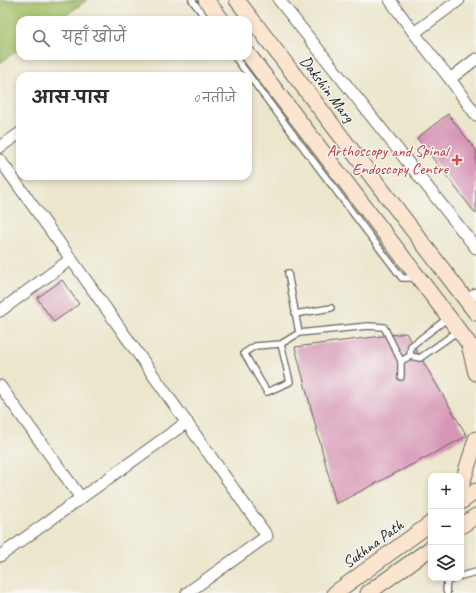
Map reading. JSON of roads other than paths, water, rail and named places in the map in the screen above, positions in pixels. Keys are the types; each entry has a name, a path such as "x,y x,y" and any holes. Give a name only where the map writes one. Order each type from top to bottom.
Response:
{"main road":[{"path":"206,0 219,16"},
{"name":"Dakshin Marg","path":"236,0 248,16"},
{"name":"Dakshin Marg","path":"252,21 439,265 471,297 476,313"},
{"path":"252,59 473,349 476,373"},
{"path":"464,477 476,439"},
{"path":"464,500 476,491"},
{"path":"467,525 476,516"},
{"name":"Sukhna Path","path":"336,593 428,525"},
{"path":"368,593 428,550"}],"street":[{"path":"279,0 476,248"},
{"path":"390,0 476,116"},
{"path":"414,33 459,0"},
{"path":"450,79 476,59"},
{"path":"0,147 16,135"},
{"path":"0,160 267,536 187,593"},
{"path":"0,311 71,259"},
{"path":"0,386 81,498"},
{"path":"0,556 187,422"}],"lane":[{"path":"192,0 204,16"},
{"path":"237,60 246,72"},
{"path":"252,80 402,278 419,278"},
{"path":"436,249 439,265"},
{"path":"288,273 299,333"},
{"path":"295,314 331,308"},
{"path":"410,356 411,346 448,317"},
{"path":"281,344 290,382 267,392 244,353 255,346 281,344 299,333 368,326 384,327 401,361 401,378"},
{"path":"401,361 410,356 420,358 458,330"},
{"path":"464,575 476,572"},
{"path":"447,593 447,582 449,581"}],"place":[{"name":"Arthoscopy and Spinal Endoscopy Centre","path":"457,160"}]}
